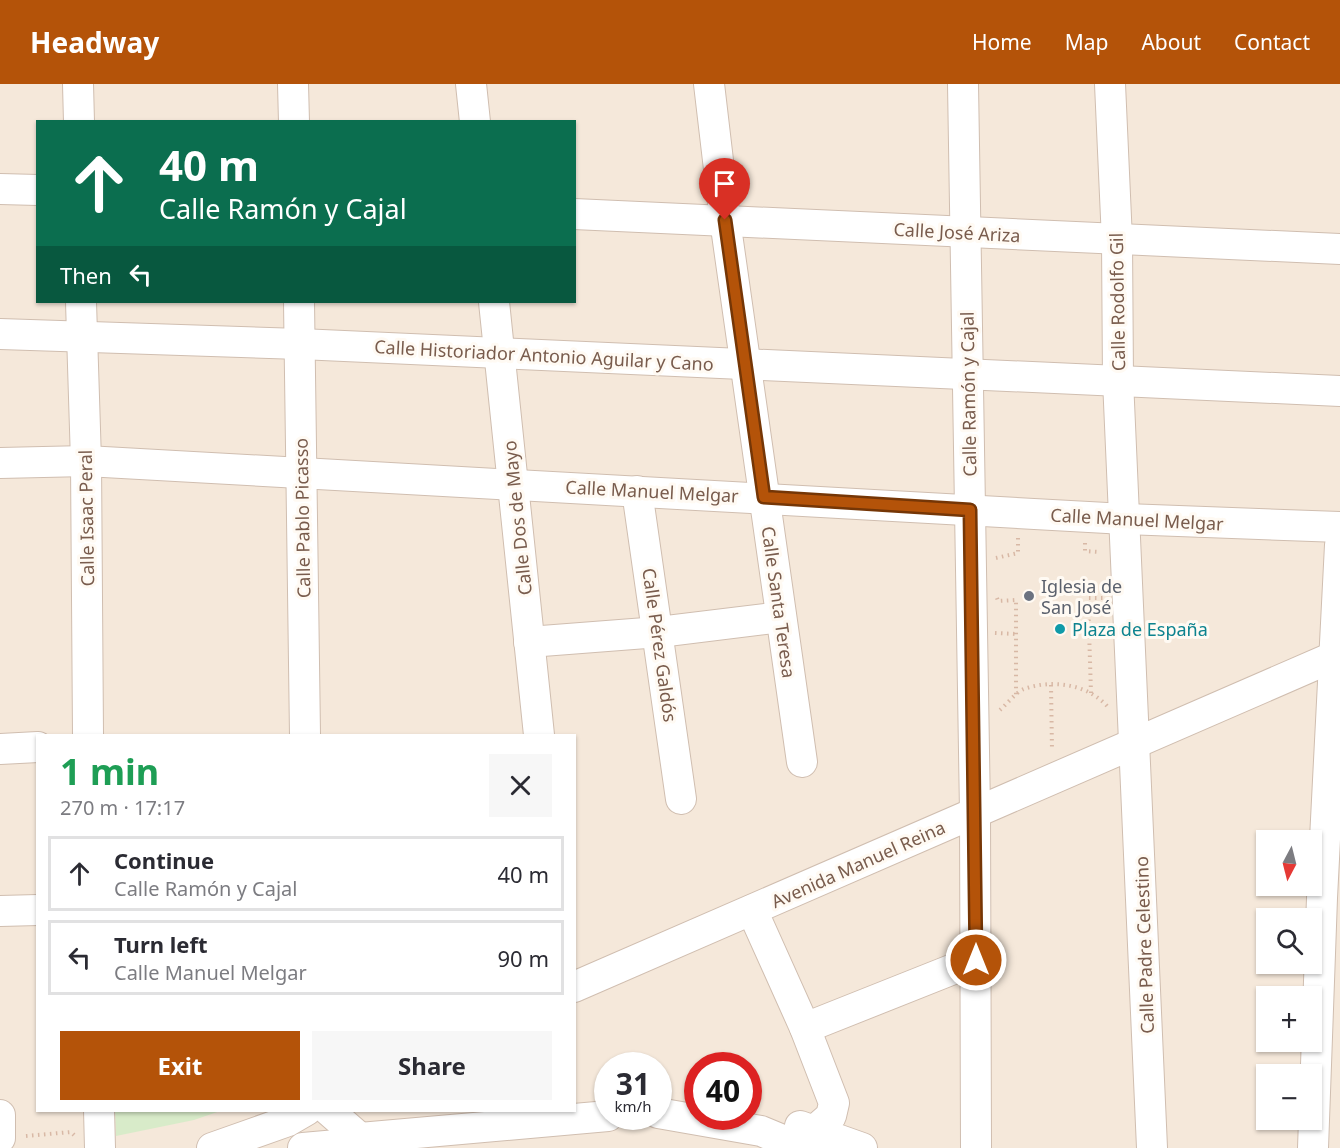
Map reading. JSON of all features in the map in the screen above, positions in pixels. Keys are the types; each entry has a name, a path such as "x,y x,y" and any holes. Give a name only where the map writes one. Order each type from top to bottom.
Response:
{"street":[{"path":"78,84 79,120"},
{"path":"293,84 294,120"},
{"path":"471,84 475,120"},
{"name":"Calle Santa Teresa","path":"709,84 725,220 802,762"},
{"name":"Calle Ramón y Cajal","path":"963,84 975,812 976,1148"},
{"name":"Calle Rodolfo Gil","path":"1110,84 1117,240 1118,380 1125,519"},
{"path":"0,189 36,190"},
{"name":"Calle José Ariza","path":"576,214 1340,249"},
{"name":"Calle Isaac Peral","path":"81,303 86,461 88,734"},
{"name":"Calle Pablo Picasso","path":"299,303 305,734"},
{"name":"Calle Dos de Mayo","path":"494,303 539,734"},
{"name":"Calle Historiador Antonio Aguilar y Cano","path":"0,334 81,335 500,352 1340,391"},
{"name":"Calle Manuel Melgar","path":"0,463 86,461 764,497 1084,517 1340,527"},
{"name":"Calle Pérez Galdós","path":"637,491 681,799"},
{"path":"1125,519 1135,741"},
{"path":"1313,1148 1328,1083 1340,545"},
{"path":"529,642 658,632 781,617"},
{"name":"Avenida Manuel Reina","path":"576,986 1338,654"},
{"name":"Calle Padre Celestino","path":"1135,741 1152,1148"},
{"path":"0,749 36,747"},
{"path":"0,911 36,910"},
{"path":"752,910 805,1028 834,1103 831,1116 808,1139"},
{"path":"805,1028 976,960"},
{"path":"90,1144 98,1112"},
{"path":"212,1148 304,1112"},
{"path":"330,1112 360,1138"},
{"path":"672,1115 862,1148"},
{"path":"762,1118 808,1139"},
{"path":"303,1148 337,1145 360,1138 532,1135 594,1120"}],"path":[{"path":"996,569 996,558 1018,553 1017,513"},
{"path":"1084,517 1085,552 1104,552"},
{"path":"997,590 998,601 1016,600 1016,695"},
{"path":"1091,693 1088,598 1107,598"},
{"path":"974,736 1023,689 1051,685 1086,689 1109,708"},
{"path":"1051,685 1053,778"},
{"path":"0,1130 71,1132 90,1144"}],"shaded area":[{"path":"0,84 1340,84 1340,1148 0,1148"}],"green space":[{"path":"115,1112 217,1112 194,1120 116,1136"}],"place":[{"name":"Iglesia de San José","path":"1029,596"},
{"name":"Plaza de España","path":"1060,629"}],"route":[{"path":"725,220 764,497 970,510 976,960"}]}
